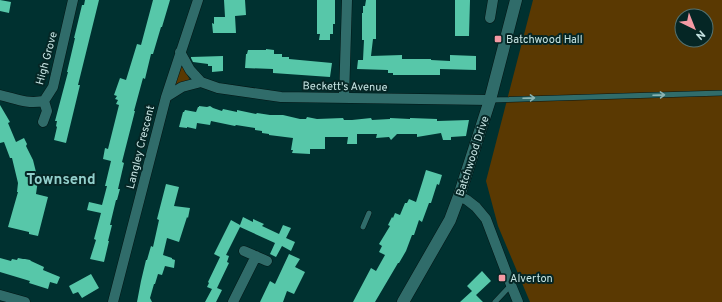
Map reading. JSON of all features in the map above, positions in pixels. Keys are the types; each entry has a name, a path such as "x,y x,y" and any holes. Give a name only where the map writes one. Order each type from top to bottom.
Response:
{"street":[{"name":"High Grove","path":"0,95 24,102 44,101 53,87 73,0"},
{"name":"Langley Crescent","path":"113,302 166,97 198,0"},
{"path":"344,98 347,0"},
{"path":"490,18 493,0"},
{"name":"Batchwood Drive","path":"404,302 450,220 460,196 490,100 516,0"},
{"path":"166,97 182,87 201,82 190,70 180,52"},
{"name":"Beckett's Avenue","path":"201,82 218,88 281,97 490,100"},
{"path":"43,122 47,111 44,101"},
{"path":"460,196 476,207 486,219 518,302"},
{"path":"244,251 267,261"},
{"path":"234,302 256,256"},
{"path":"0,295 25,302"}],"lane":[{"path":"490,100 722,93"},
{"path":"363,227 369,213"},
{"path":"495,302 511,285"}],"shaded area":[{"path":"533,0 722,0 722,302 530,302 498,226 486,181"},
{"path":"181,64 190,80 173,86"}],"building":[{"path":"0,0 11,2 9,13 0,11"},
{"path":"85,0 99,0 78,85 80,85 66,143 54,140 57,127 57,121 55,121 68,72 82,5 84,5"},
{"path":"153,0 170,0 153,54 151,54 145,79 143,78 134,111 122,162 124,163 118,189 120,189 110,225 112,225 104,262 90,259 96,240 94,239 101,213 87,210 89,202 102,205 107,186 105,186 111,161 103,159 105,148 108,149 119,105 116,104 118,100 115,99 117,96 114,95 120,78 126,80 137,44 141,45"},
{"path":"224,0 245,0 246,15 235,16 236,33 213,33 212,23 214,24 214,17 225,17"},
{"path":"317,0 335,0 335,24 333,24 333,34 330,34 330,40 319,40 320,34 317,34"},
{"path":"366,0 376,0 376,39 373,39 371,56 402,55 402,59 431,59 450,61 450,55 476,56 476,70 440,69 440,75 393,75 393,73 388,73 388,70 357,69 358,60 363,60 364,40 362,40 362,13"},
{"path":"455,0 470,0 469,36 455,36"},
{"path":"248,50 274,50 274,54 282,54 282,57 289,57 289,59 332,63 330,77 273,73 273,69 245,68 246,54"},
{"path":"223,56 223,71 212,72 212,66 193,62 191,58 191,57"},
{"path":"0,105 10,122 8,123 16,142 24,138 27,144 26,146 33,160 38,180 36,194 48,197 38,236 29,234 29,232 8,227 18,192 18,183 12,158 10,158 4,142 0,143"},
{"path":"199,106 210,106 222,111 223,109 237,112 237,110 256,114 283,115 300,119 306,119 307,117 317,119 343,118 344,120 410,118 437,119 437,121 469,120 466,136 451,137 451,140 443,140 441,133 417,137 417,134 397,134 391,140 389,137 376,138 377,134 357,134 357,144 347,144 348,137 325,137 325,149 310,149 310,154 292,153 293,138 269,135 262,133 262,131 255,130 255,128 211,121 210,125 197,123 196,129 179,127 183,112 185,110 196,112"},
{"path":"426,170 442,175 422,222 419,220 406,251 375,302 353,302 371,268 376,271 385,255 379,252 382,246 379,244 390,226 388,225 392,217 393,218 395,213 400,215 405,203 407,203 409,199 416,202"},
{"path":"166,184 179,187 174,206 190,208 188,218 187,217 179,242 167,238 163,255 175,260 174,268 165,266 162,275 158,274 150,298 152,302 137,302 146,260 151,246 153,247 159,220 157,219"},
{"path":"243,217 253,222 253,219 264,224 262,226 279,234 283,225 291,228 286,238 295,242 291,251 282,246 276,257 270,254 275,243 240,227 226,255 229,256 227,262 229,263 217,288 222,290 216,302 205,302 212,289 207,287 208,282 220,257 214,254 231,220 240,225"},
{"path":"289,254 300,259 295,267 305,272 294,294 287,291 283,302 260,302 270,281 275,284"},
{"path":"0,258 11,261 12,259 17,260 18,258 30,260 44,267 43,270 60,277 57,284 50,282 48,289 29,283 30,281 0,272"},
{"path":"482,271 491,281 476,295 483,302 460,302 472,291 467,286"},
{"path":"91,274 99,288 82,298 78,292 73,294 69,286"}],"place":[{"name":"Batchwood Hall","path":"498,39"},
{"name":"Alverton","path":"502,278"}],"district":[{"name":"Townsend","path":"61,179"}]}
